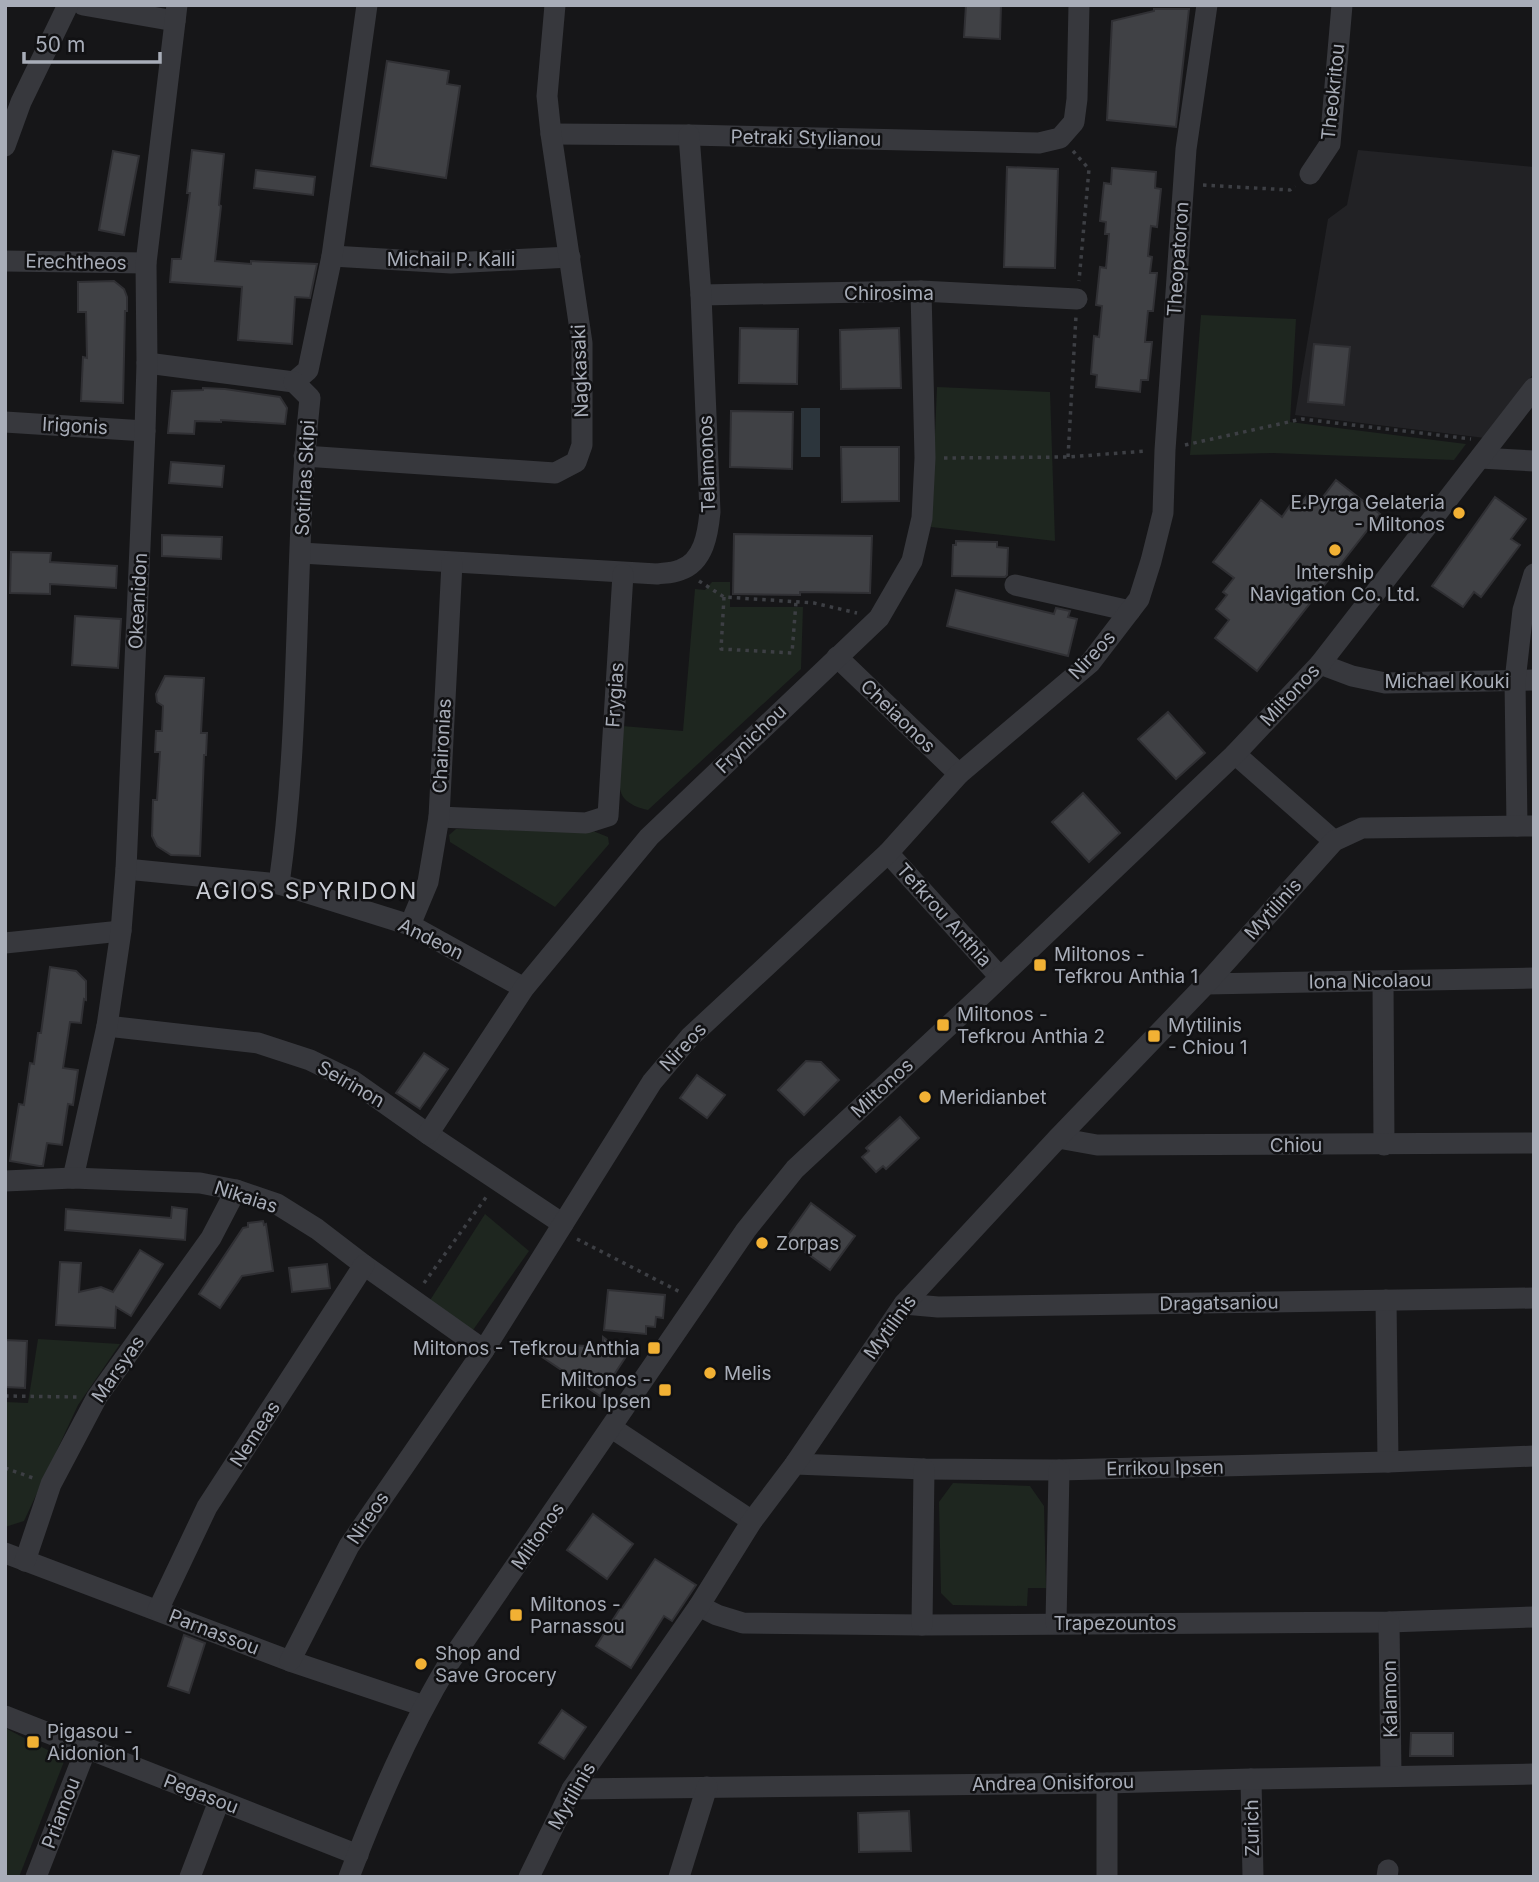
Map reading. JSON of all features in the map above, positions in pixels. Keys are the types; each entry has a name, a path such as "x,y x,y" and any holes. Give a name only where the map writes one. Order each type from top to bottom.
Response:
{"street":[{"path":"5,146 21,102 68,5"},
{"path":"83,5 176,13"},
{"path":"148,363 294,382 308,370 332,257 367,5"},
{"name":"Nagkasaki","path":"304,456 555,473 576,462 582,445 582,343 547,96 555,5"},
{"name":"Petraki Stylianou","path":"551,134 1029,143 1060,138 1074,122 1079,5"},
{"name":"Theopatoron","path":"1163,513 1183,183 1207,5"},
{"name":"Theokritou","path":"1310,174 1330,145 1342,5"},
{"name":"Okeanidon","path":"73,1178 107,1026 121,931 148,363 146,263 176,13"},
{"name":"Telamonos","path":"682,570 699,556 708,535 710,512 701,295 689,135"},
{"name":"Michail P. Kalli","path":"332,257 451,263 570,257"},
{"name":"Erechtheos","path":"5,261 146,263"},
{"name":"Chirosima","path":"701,295 921,291 1077,299"},
{"name":"Frynichou","path":"428,1134 524,988 649,837 879,618 912,561 922,518 925,458 921,291"},
{"name":"Sotirias Skipi","path":"279,884 287,831 304,456 310,398 294,382"},
{"name":"Miltonos","path":"349,1877 396,1762 449,1664 746,1230 795,1169 1235,754 1320,664 1534,388"},
{"name":"Irigonis","path":"5,422 145,430"},
{"path":"1486,450 1534,461"},
{"name":"Nireos","path":"290,1661 349,1546 484,1350 652,1082 690,1037 888,853 959,774 1090,663 1139,599 1163,513"},
{"path":"301,553 623,573 657,574 682,570"},
{"name":"Chaironias","path":"410,925 428,882 439,817 452,563"},
{"name":"Frygias","path":"439,817 586,823 608,816 623,573"},
{"path":"1235,754 1334,841 1362,828 1525,826 1522,610 1534,574"},
{"path":"1016,585 1130,611"},
{"name":"Cheiaonos","path":"837,657 959,774"},
{"name":"Michael Kouki","path":"1320,664 1352,676 1385,683 1524,680"},
{"name":"Mytilinis","path":"529,1877 572,1789 699,1606 752,1521 795,1464 904,1304 1206,984 1334,841"},
{"name":"Tefkrou Anthia","path":"888,853 1000,977"},
{"name":"Andeon","path":"126,870 279,884 410,925 524,988"},
{"path":"5,943 121,931"},
{"name":"Iona Nicolaou","path":"1206,984 1534,978"},
{"path":"1382,981 1384,1145"},
{"name":"Seirinon","path":"107,1026 258,1043 310,1060 353,1081 561,1227"},
{"name":"Chiou","path":"1058,1138 1097,1146 1534,1143"},
{"name":"Nikaias","path":"5,1181 73,1178 200,1183 236,1190 277,1205 317,1229 484,1350"},
{"name":"Marsyas","path":"25,1561 51,1485 97,1398 211,1238 236,1190"},
{"name":"Nemeas","path":"158,1610 207,1507 364,1265"},
{"name":"Dragatsaniou","path":"904,1304 938,1307 1534,1298"},
{"path":"1386,1300 1388,1462"},
{"path":"612,1428 752,1521"},
{"name":"Errikou Ipsen","path":"795,1464 1059,1470 1534,1456"},
{"path":"922,1625 924,1469"},
{"path":"1056,1623 1059,1470"},
{"name":"Parnassou","path":"5,1553 290,1661 424,1706"},
{"name":"Trapezountos","path":"699,1606 743,1623 922,1625 1389,1622 1534,1617"},
{"name":"Kalamon","path":"1389,1622 1391,1776"},
{"name":"Pegasou","path":"5,1716 358,1855"},
{"name":"Priamou","path":"36,1877 86,1749"},
{"name":"Andrea Onisiforou","path":"572,1789 1107,1783 1534,1774"},
{"name":"Zurich","path":"1251,1779 1253,1877"},
{"path":"1107,1783 1107,1877"},
{"path":"679,1877 707,1787"},
{"path":"190,1877 219,1801"}],"path":[{"path":"1183,183 1290,190 1310,174"},
{"path":"925,458 1068,457 1165,450 1302,419 1486,450"},
{"path":"682,570 724,597 814,603 879,618"},
{"path":"724,597 721,649 792,653 796,602"},
{"path":"412,1299 498,1181"},
{"path":"561,1227 698,1301"},
{"path":"5,1396 97,1398"},
{"path":"5,1468 51,1485"}],"shaded area":[{"path":"1358,150 1534,167 1534,373 1485,438 1295,415 1328,219 1347,205"},
{"path":"1201,315 1296,319 1290,422 1466,444 1454,460 1273,453 1190,455"},
{"path":"937,387 1050,392 1055,541 931,527"},
{"path":"801,408 820,408 820,457 801,457"},
{"path":"712,582 730,582 730,607 803,607 801,669 648,810 641,808 624,798 619,784 622,726 683,731 695,589 705,590"},
{"path":"456,829 593,831 608,837 609,844 555,907 450,842 449,835"},
{"path":"485,1214 529,1251 473,1330 427,1305"},
{"path":"38,1339 120,1344 78,1405 24,1521 5,1527 5,1402 28,1403"},
{"path":"953,1483 1030,1486 1044,1506 1046,1588 1028,1588 1027,1606 953,1605 941,1593 939,1502"},
{"path":"7,1729 65,1759 19,1877 5,1877"}],"building":[{"path":"966,5 1001,5 1000,39 964,37"},
{"path":"1154,9 1189,9 1176,127 1107,120 1112,21"},
{"path":"387,61 449,71 447,84 460,86 446,178 371,166"},
{"path":"192,150 224,154 215,261 317,264 310,298 295,297 292,344 238,340 242,287 170,282 172,259 181,259 190,193 187,193"},
{"path":"113,151 139,156 124,235 99,230"},
{"path":"1007,167 1058,169 1055,268 1004,267"},
{"path":"1112,168 1156,172 1155,188 1161,189 1157,227 1151,226 1148,256 1152,257 1150,273 1157,273 1153,311 1148,311 1145,342 1152,342 1148,380 1141,380 1140,392 1096,387 1097,375 1091,374 1094,336 1099,337 1102,306 1096,305 1100,267 1106,268 1109,234 1105,234 1106,222 1100,221 1104,183 1111,184"},
{"path":"256,170 315,177 313,195 254,188"},
{"path":"114,281 124,289 127,297 123,403 81,401 83,357 87,358 86,312 78,312 78,282"},
{"path":"740,328 798,329 797,384 739,383"},
{"path":"899,328 901,388 841,389 840,330"},
{"path":"1314,344 1350,347 1344,405 1308,402"},
{"path":"203,388 280,397 287,408 285,424 195,421 194,434 168,433 172,391"},
{"path":"731,411 793,412 792,469 730,467"},
{"path":"841,447 899,447 899,501 842,502"},
{"path":"171,462 224,466 222,487 169,483"},
{"path":"1336,480 1380,514 1257,671 1215,638 1229,620 1216,609 1227,595 1223,592 1234,578 1213,562 1261,500 1282,517 1291,504 1297,509 1308,494 1319,502"},
{"path":"1495,497 1526,519 1511,539 1520,545 1481,597 1474,592 1463,607 1432,586"},
{"path":"734,534 872,536 870,593 733,594"},
{"path":"162,535 222,537 221,559 162,556"},
{"path":"956,541 997,542 997,547 1008,548 1007,575 952,576 953,545 956,545"},
{"path":"11,552 51,553 50,562 117,566 116,588 50,584 50,594 10,593"},
{"path":"956,590 1054,614 1056,608 1070,611 1068,617 1077,619 1068,656 947,626"},
{"path":"75,616 121,619 118,668 72,665"},
{"path":"165,676 204,678 201,733 207,733 200,856 171,855 157,846 152,836 153,800 157,800 160,752 155,752 156,731 162,731 163,706 157,702 156,694"},
{"path":"1168,712 1205,753 1176,779 1138,739"},
{"path":"1083,793 1120,833 1089,862 1052,822"},
{"path":"50,967 76,971 86,981 86,1000 84,999 81,1023 70,1022 63,1068 78,1070 73,1105 68,1104 62,1145 47,1143 43,1166 39,1166 10,1161 19,1104 24,1105 30,1063 34,1064 38,1033 41,1033"},
{"path":"424,1053 448,1069 420,1109 396,1093"},
{"path":"806,1061 821,1062 839,1080 804,1115 778,1090"},
{"path":"697,1075 725,1095 707,1118 680,1098"},
{"path":"900,1117 919,1138 886,1169 883,1166 876,1172 862,1157 869,1151 866,1148"},
{"path":"811,1203 855,1236 830,1270 786,1238"},
{"path":"172,1207 187,1209 185,1240 65,1230 66,1209 171,1218"},
{"path":"263,1221 264,1225 266,1224 273,1271 242,1276 220,1308 199,1294 243,1228 248,1227 248,1223"},
{"path":"140,1250 163,1264 131,1316 116,1307 115,1328 56,1325 60,1262 81,1263 79,1292 101,1287 113,1292"},
{"path":"327,1264 330,1288 292,1292 289,1268"},
{"path":"608,1290 665,1295 663,1318 656,1317 655,1327 646,1326 646,1334 604,1330"},
{"path":"603,1337 627,1355 600,1396 520,1342 603,1347"},
{"path":"5,1340 27,1341 25,1388 5,1387"},
{"path":"593,1514 633,1544 607,1579 567,1550"},
{"path":"655,1559 696,1585 672,1621 664,1616 631,1668 596,1646"},
{"path":"184,1635 205,1643 189,1693 168,1686"},
{"path":"562,1710 586,1727 564,1759 539,1743"},
{"path":"1411,1733 1453,1733 1453,1756 1410,1756"},
{"path":"909,1811 911,1851 859,1852 858,1813"}],"place":[{"name":"E.Pyrga Gelateria - Miltonos","path":"1459,513"},
{"name":"Intership Navigation Co. Ltd.","path":"1335,550"},
{"name":"Miltonos - Tefkrou Anthia 1","path":"1040,965"},
{"name":"Miltonos - Tefkrou Anthia 2","path":"943,1025"},
{"name":"Mytilinis - Chiou 1","path":"1154,1036"},
{"name":"Meridianbet","path":"925,1097"},
{"name":"Zorpas","path":"762,1243"},
{"name":"Miltonos - Tefkrou Anthia","path":"654,1348"},
{"name":"Melis","path":"710,1373"},
{"name":"Miltonos - Erikou Ipsen","path":"665,1390"},
{"name":"Miltonos - Parnassou","path":"516,1615"},
{"name":"Shop and Save Grocery","path":"421,1664"},
{"name":"Pigasou - Aidonion 1","path":"33,1742"}],"district":[{"name":"AGIOS SPYRIDON","path":"307,891"}]}
